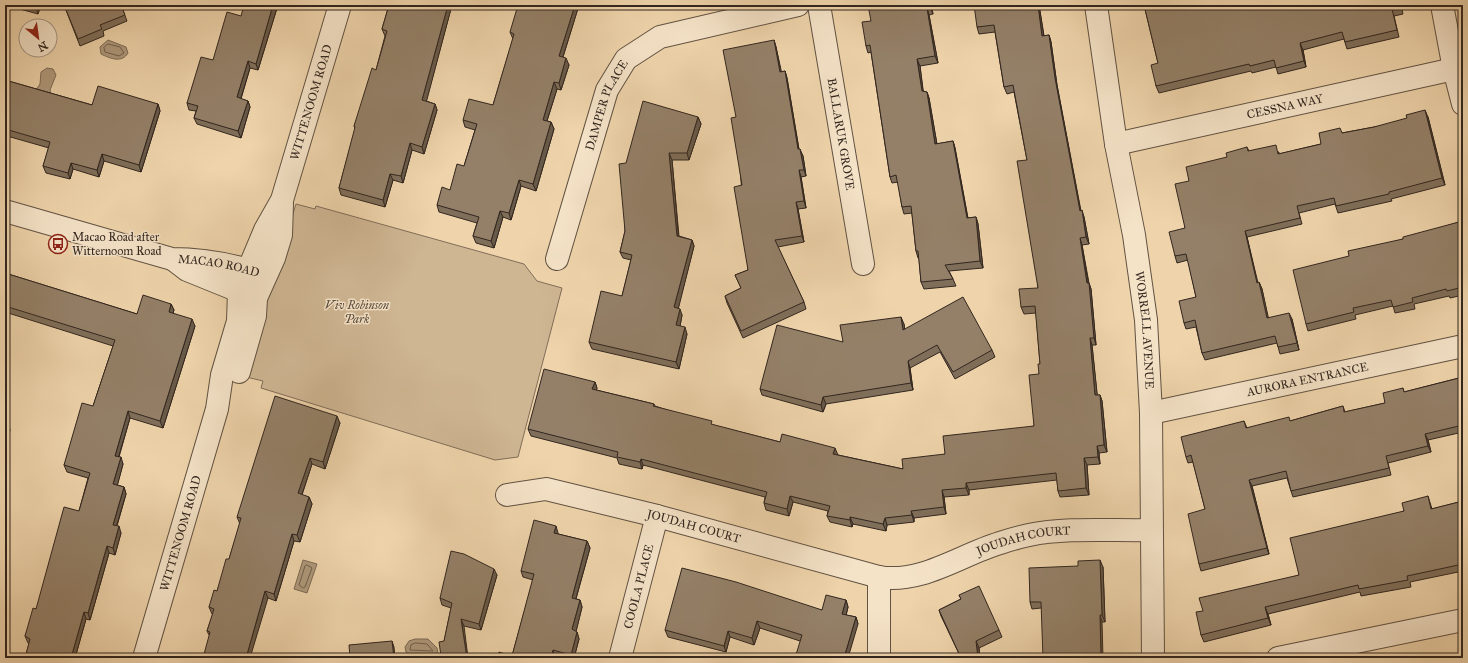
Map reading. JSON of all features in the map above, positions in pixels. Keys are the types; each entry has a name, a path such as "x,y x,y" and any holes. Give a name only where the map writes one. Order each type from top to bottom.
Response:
{"street":[{"name":"WITTENOOM ROAD","path":"144,658 217,409 237,379 256,316 248,295 256,272 274,258 281,235 282,200 340,5"},
{"name":"DAMPER PLACE","path":"557,258 607,90 626,59 660,37 798,5"},
{"name":"BALLARUK GROVE","path":"819,5 863,264"},
{"name":"WORRELL AVENUE","path":"1096,5 1116,144 1134,235 1146,320 1151,413 1153,658"},
{"path":"1442,5 1454,69 1463,104"},
{"name":"CESSNA WAY","path":"1116,144 1454,69"},
{"name":"MACAO ROAD","path":"5,211 172,258 196,259 256,272"},
{"name":"MACAO ROAD","path":"172,258 187,270 248,295"},
{"name":"AURORA ENTRANCE","path":"1151,413 1463,346"},
{"name":"JOUDAH COURT","path":"507,495 546,489 657,516 879,577 895,580 924,574 999,543 1031,535 1059,532 1151,530"},
{"name":"COOLA PLACE","path":"620,658 657,516"},
{"path":"879,577 879,658"},
{"path":"1278,658 1463,620"}],"green space":[{"name":"Viv Robinson Park","path":"296,204 315,209 316,206 524,264 537,281 562,288 518,457 495,460 261,388 263,381 242,376"}],"water":[{"path":"108,40 126,47 128,53 126,56 119,59 112,59 101,54 100,47"},
{"path":"47,68 53,69 56,75 50,90 51,95 36,90 40,84 41,72"},
{"path":"303,560 317,564 307,593 294,589"},
{"path":"415,639 428,639 437,648 438,654 434,658 422,654 410,655 406,652 405,647 409,641"}],"building":[{"path":"26,5 37,5 36,8"},
{"path":"64,5 121,5 125,15 100,25 102,29 78,39"},
{"path":"244,5 273,5 256,64 248,61 237,97 248,101 238,131 194,118 198,106 187,103 201,57 213,60 227,12 241,16"},
{"path":"389,5 448,5 422,100 435,104 422,147 410,143 401,176 390,174 383,200 339,188 355,127 354,126 372,68 376,70 387,31 382,29"},
{"path":"518,5 575,5 559,56 566,58 559,83 554,82 543,120 551,122 533,184 519,180 509,213 500,211 491,241 473,236 479,217 437,205 442,187 450,190 457,164 464,166 477,124 463,120 469,99 493,105 514,34 510,32"},
{"path":"868,5 930,5 930,7 927,8 935,56 917,59 922,91 927,92 935,144 953,141 967,218 976,217 980,261 945,265 953,279 921,282 911,206 902,207 896,175 890,177 870,45 866,46 862,22 871,21"},
{"path":"974,5 1038,5 1042,36 1049,35 1055,78 1080,211 1082,210 1086,237 1080,238 1087,283 1089,283 1094,338 1090,338 1095,395 1100,395 1104,445 1097,446 1098,457 1084,458 1086,488 1058,491 1056,473 966,483 966,488 942,490 944,507 911,511 912,515 885,518 883,524 850,517 850,520 827,516 830,506 790,496 787,509 764,503 767,492 641,459 640,462 617,457 618,452 528,429 544,369 595,382 592,389 654,404 653,406 712,421 711,424 780,442 782,434 835,448 833,454 903,469 902,459 945,454 943,436 1034,426 1029,375 1039,374 1038,364 1040,364 1035,306 1021,307 1019,289 1038,288 1017,161 1027,160 1013,85 1004,87 994,25 977,27"},
{"path":"1144,5 1400,5 1401,7 1392,9 1397,30 1345,42 1342,32 1300,43 1304,61 1276,68 1274,60 1250,66 1249,64 1156,86 1151,65 1158,63"},
{"path":"774,40 780,72 785,71 798,149 800,149 804,170 799,170 804,201 796,202 802,236 775,240 804,302 741,331 725,296 741,288 735,275 748,270 734,187 742,185 731,118 736,117 723,50"},
{"path":"5,80 92,105 98,86 158,104 139,165 102,154 97,170 71,163 68,173 43,166 50,142 5,129"},
{"path":"643,101 698,117 687,153 669,153 677,236 692,240 674,307 680,309 676,325 685,327 676,362 589,342 601,291 622,296 632,255 620,252 625,231 619,164 626,163"},
{"path":"1425,110 1442,178 1389,192 1389,194 1336,206 1334,198 1297,206 1300,218 1245,231 1267,318 1289,313 1297,343 1278,347 1275,336 1202,353 1195,320 1184,323 1179,301 1196,297 1186,254 1175,256 1169,232 1185,228 1175,184 1189,181 1186,167 1227,157 1226,153 1247,147 1248,151 1276,145 1278,154 1321,144 1319,133 1340,128 1342,133 1374,127 1407,118 1406,115"},
{"path":"1459,222 1463,237 1463,287 1447,291 1446,289 1412,298 1413,302 1393,307 1391,300 1353,308 1354,312 1306,324 1293,270 1349,256 1348,251 1403,239 1403,237"},
{"path":"5,273 137,314 143,295 171,304 169,312 192,319 160,421 128,411 115,456 121,457 113,484 124,487 113,525 119,526 113,548 107,546 88,613 84,612 71,658 25,658 30,639 25,636 33,608 36,609 64,507 79,511 90,473 64,465 82,403 93,406 115,340 5,306"},
{"path":"963,297 992,350 953,372 937,345 908,361 911,383 823,397 821,405 760,389 777,325 843,342 840,325 901,317 903,330"},
{"path":"1463,377 1463,425 1425,434 1428,446 1386,456 1389,468 1291,491 1286,471 1249,480 1267,548 1199,564 1188,514 1205,509 1191,455 1186,457 1181,437 1244,421 1246,428 1289,417 1290,421 1343,406 1344,412 1385,403 1383,393 1403,388 1404,392"},
{"path":"275,396 337,416 323,462 310,458 298,493 309,497 297,535 292,534 274,594 265,591 246,658 203,658 210,632 207,631 214,609 209,607 214,590 217,591 226,559 229,559 241,518 237,517"},
{"path":"5,423 8,424 5,434"},
{"path":"1428,496 1431,509 1463,501 1463,564 1407,576 1408,580 1359,589 1358,585 1265,607 1268,618 1201,635 1196,612 1203,611 1199,598 1299,575 1290,538 1404,511 1402,503"},
{"path":"534,520 556,526 554,533 587,541 572,598 580,600 572,629 577,632 571,655 553,650 551,658 497,658 499,652 512,656 534,574 521,571"},
{"path":"451,551 464,554 494,569 479,624 461,619 467,658 427,658 441,656 439,642 444,641 452,603 440,598"},
{"path":"1100,560 1102,615 1100,615 1101,658 1043,658 1041,602 1030,602 1029,568 1078,566 1078,561"},
{"path":"682,568 736,582 822,610 826,595 846,600 842,614 856,617 844,658 795,658 802,635 757,621 752,638 728,631 724,646 665,630"},
{"path":"979,586 999,630 976,641 978,658 961,658 939,610 961,599 959,595"},
{"path":"392,641 394,658 350,658 349,645"},
{"path":"1463,651 1463,658 1459,658 1458,653"}],"place":[{"name":"Macao Road after Witternoom Road","path":"58,244"}]}
